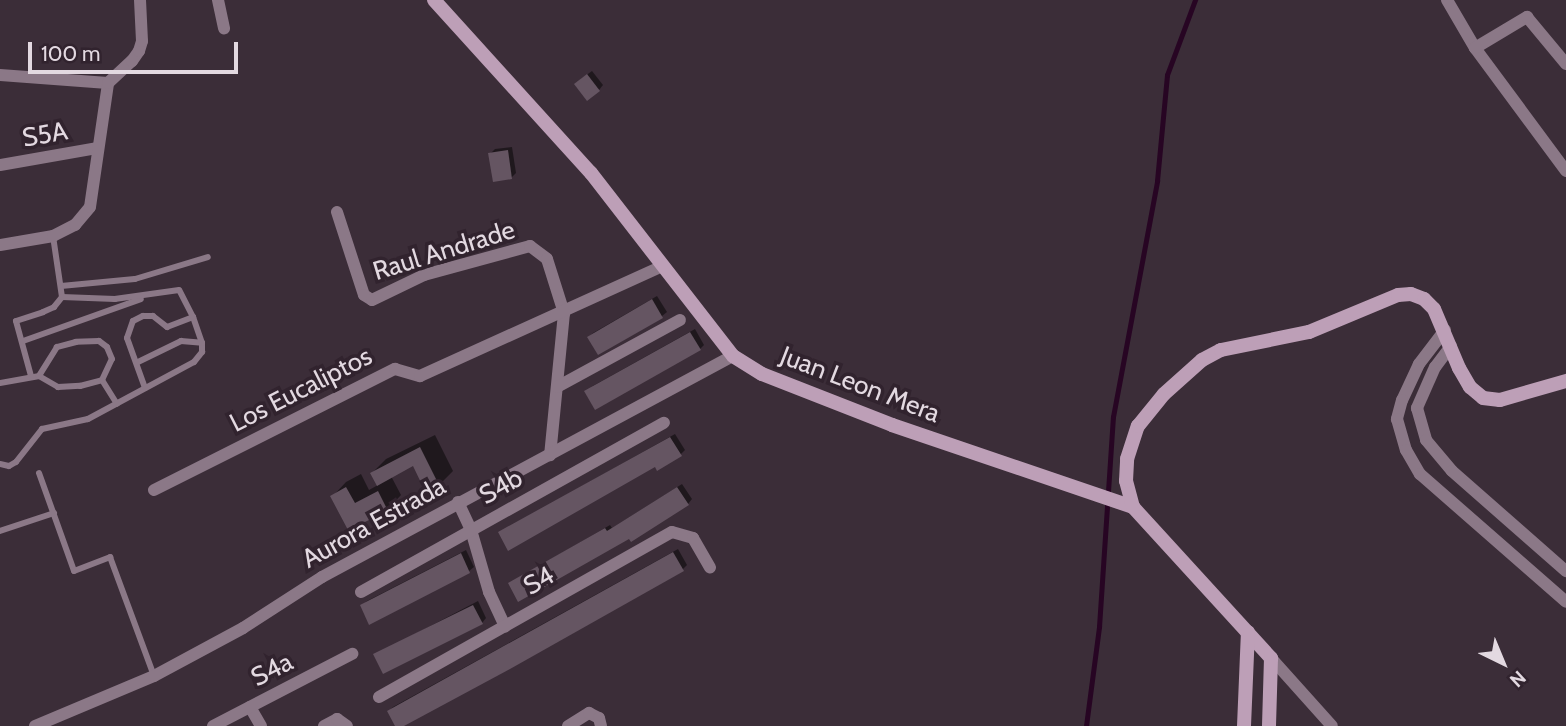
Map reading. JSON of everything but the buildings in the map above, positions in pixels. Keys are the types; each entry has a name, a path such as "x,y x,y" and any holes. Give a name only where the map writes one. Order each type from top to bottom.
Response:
{"street":[{"path":"0,245 52,236 75,225 90,207 108,83 139,51 142,41 140,0"},
{"path":"218,0 224,28"},
{"name":"Juan Leon Mera","path":"434,0 591,173 733,356 762,374 892,425 1133,507 1332,726"},
{"path":"1447,0 1475,48 1566,171"},
{"path":"1475,48 1527,17 1566,64"},
{"path":"0,75 108,83"},
{"name":"S5A","path":"0,166 97,148"},
{"name":"Raul Andrade","path":"337,212 365,295 372,300 424,275 530,246 547,259 564,313 550,455"},
{"name":"Los Eucaliptos","path":"154,490 395,369 420,376 564,313 662,266"},
{"path":"1133,507 1126,481 1127,459 1138,426 1164,394 1202,360 1221,350 1309,332 1398,295 1411,294 1424,299 1434,309 1469,387 1483,398 1500,400 1566,381"},
{"path":"557,387 680,320"},
{"path":"1445,330 1419,364 1402,400 1397,419 1406,450 1420,474 1566,602"},
{"path":"1451,346 1435,366 1417,408 1426,440 1452,471 1566,571"},
{"name":"Aurora Estrada","path":"35,726 154,676 458,502 733,356"},
{"name":"S4b","path":"361,592 664,423"},
{"path":"458,502 471,530 489,592 505,626"},
{"name":"S4","path":"379,697 672,532 693,538 710,568"},
{"path":"1244,726 1248,632"},
{"name":"S4a","path":"213,726 352,654"},
{"path":"1269,726 1271,658"},
{"path":"250,707 261,726"},
{"path":"568,726 583,715 595,713 601,726"},
{"path":"324,726 339,719 347,726"}],"lane":[{"path":"31,376 16,321 54,307 62,297 52,236"},
{"path":"61,286 135,279 208,257"},
{"path":"0,464 9,466 16,462 42,429 77,423 117,404 194,362 202,352 202,343 193,317 179,290 115,299 62,297"},
{"path":"23,341 150,296"},
{"path":"145,388 138,362 127,338 133,321 143,316 153,316 167,327 170,345"},
{"path":"167,327 193,317"},
{"path":"52,331 57,347"},
{"path":"39,376 44,363 57,347 89,340 99,341 107,347 112,359 102,380"},
{"path":"138,362 181,341 202,343"},
{"path":"27,360 44,363"},
{"path":"0,383 31,376 39,376 58,387 102,380"},
{"path":"102,380 117,404"},
{"path":"39,473 74,571 110,557 154,676"},
{"path":"0,531 54,513"}],"waterway":[{"path":"1086,726 1099,627 1113,417 1157,181 1167,75 1195,0"}]}
